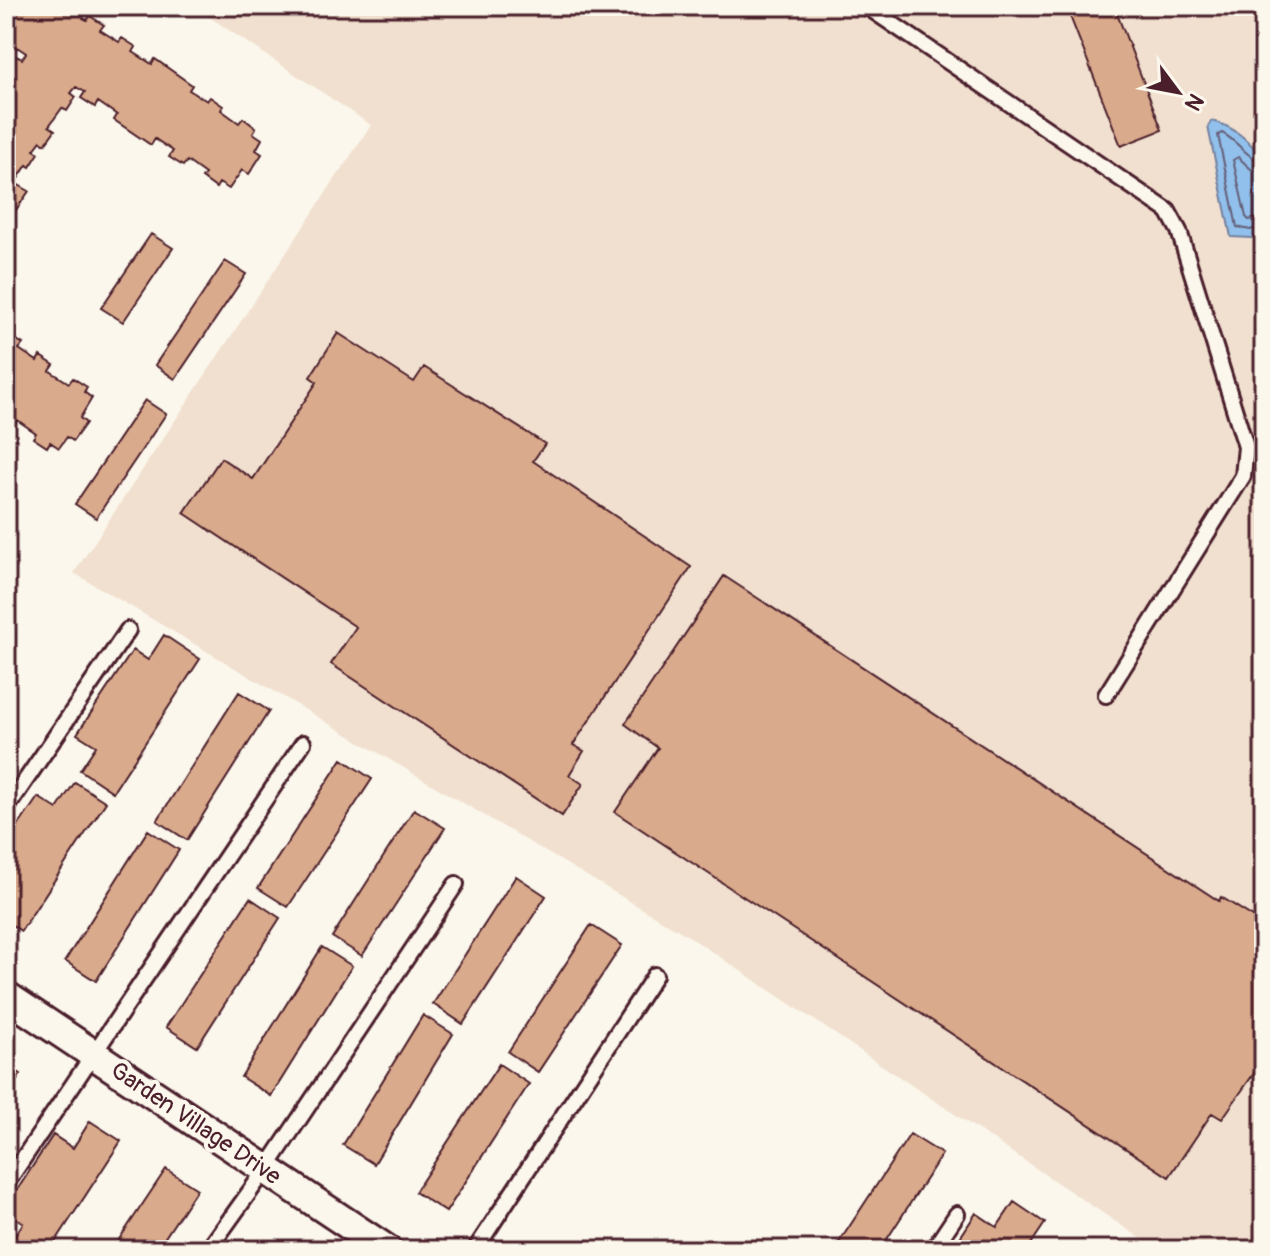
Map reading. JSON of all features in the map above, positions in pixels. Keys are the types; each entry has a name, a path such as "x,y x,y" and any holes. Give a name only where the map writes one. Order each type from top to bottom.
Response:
{"street":[{"name":"Garden Village Drive","path":"6,996 387,1250"}],"lane":[{"path":"866,6 1168,211 1179,231 1246,447 1243,476 1106,695"},
{"path":"6,809 128,630"},
{"path":"6,1184 303,743"},
{"path":"208,1250 266,1169 456,884"},
{"path":"475,1250 655,975"},
{"path":"933,1250 957,1214"}],"shaded area":[{"path":"193,6 1264,6 1264,1250 1158,1250 690,937 74,573 371,125"}],"water":[{"path":"1211,121 1234,130 1264,158 1264,233 1252,238 1231,237 1208,127"}],"building":[{"path":"6,6 75,6 85,13 83,18 87,20 90,16 104,25 100,30 119,42 122,38 136,47 133,52 152,64 155,59 192,85 189,90 207,101 210,97 239,123 243,118 256,128 253,133 262,139 256,150 262,154 249,174 242,170 229,189 219,183 216,188 202,178 205,174 187,161 183,166 169,157 173,151 155,139 151,145 114,120 117,115 98,102 95,107 81,98 85,92 76,87 71,93 76,97 67,111 62,108 49,126 55,130 45,144 41,141 34,150 39,153 15,183 29,191 16,210 6,204 6,83 12,73 7,70 16,56 22,59 26,53 17,47 13,52 6,47"},
{"path":"1066,6 1114,6 1162,130 1121,146"},
{"path":"151,234 173,248 123,322 101,308"},
{"path":"225,261 246,274 175,379 155,365"},
{"path":"6,333 23,344 19,349 37,361 40,356 54,365 50,371 69,383 73,378 87,387 84,392 92,398 80,418 86,423 73,441 67,437 59,448 50,442 47,447 33,438 36,433 17,420 14,425 6,420"},
{"path":"338,333 414,382 424,367 545,444 533,461 691,567 573,745 584,751 569,775 583,784 562,816 331,664 356,627 184,513 221,458 253,479 317,382 310,377"},
{"path":"145,400 166,414 96,518 75,504"},
{"path":"724,576 1219,901 1221,897 1264,924 1264,1059 1222,1119 1212,1113 1169,1177 615,812 658,748 625,724"},
{"path":"164,635 200,659 113,792 80,770 96,746 77,734 133,650 148,660"},
{"path":"239,692 269,711 187,840 157,821"},
{"path":"342,759 372,779 288,907 258,888"},
{"path":"75,782 106,802 21,931 6,921 6,844 38,797 57,809"},
{"path":"414,809 445,828 362,956 332,937"},
{"path":"148,830 179,850 96,981 65,961"},
{"path":"516,876 546,896 463,1024 433,1004"},
{"path":"250,898 280,918 197,1047 166,1027"},
{"path":"591,925 622,945 538,1072 508,1052"},
{"path":"322,947 352,966 271,1096 241,1077"},
{"path":"423,1015 453,1034 374,1164 343,1145"},
{"path":"499,1064 529,1084 446,1212 415,1192"},
{"path":"6,1065 21,1074 6,1097"},
{"path":"90,1121 121,1141 50,1250 6,1250 23,1223 6,1211 6,1207 53,1135 73,1148"},
{"path":"910,1134 942,1154 880,1250 834,1250"},
{"path":"166,1169 197,1189 164,1239 180,1250 112,1250"},
{"path":"1014,1202 1045,1223 1027,1250 952,1250 976,1213 997,1227"}]}
